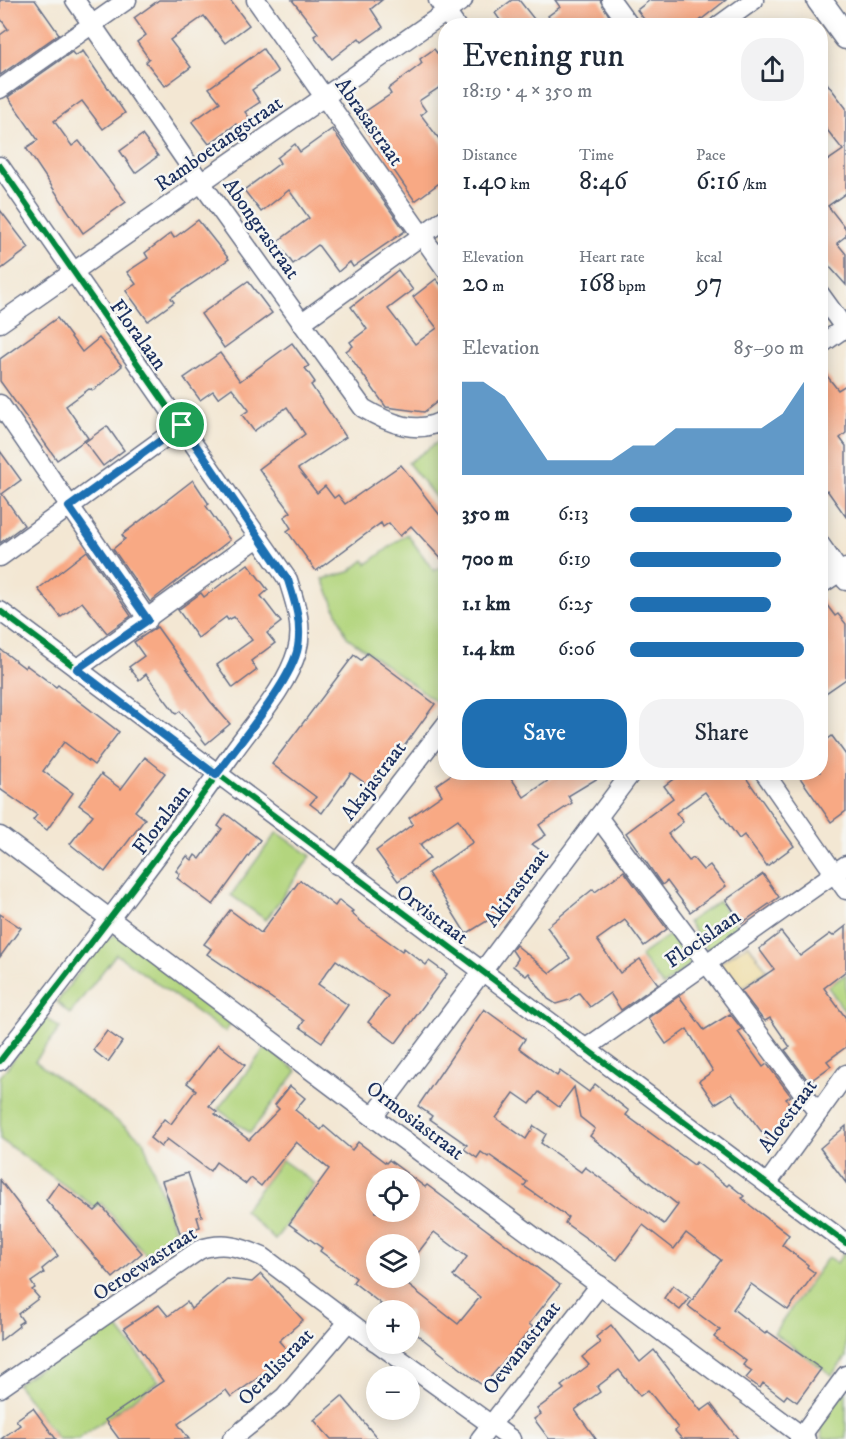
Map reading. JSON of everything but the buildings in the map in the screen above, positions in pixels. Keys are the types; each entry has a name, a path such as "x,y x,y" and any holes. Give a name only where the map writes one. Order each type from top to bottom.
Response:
{"street":[{"name":"Abongrastraat","path":"75,0 202,184 363,408 383,420 401,426 421,427 438,423"},
{"path":"0,89 128,0"},
{"name":"Abrasastraat","path":"256,0 438,259"},
{"name":"Ramboetangstraat","path":"0,323 463,0"},
{"path":"611,0 624,18"},
{"path":"729,18 754,0"},
{"path":"819,0 846,37"},
{"name":"Floralaan","path":"0,166 288,580 297,608 298,649 288,673 216,775 0,1061"},
{"path":"301,323 438,223"},
{"path":"828,305 846,329 828,340"},
{"path":"0,404 148,620"},
{"path":"0,557 182,425"},
{"path":"77,669 148,620 259,537"},
{"path":"828,554 844,574 828,581"},
{"name":"Orvistraat","path":"0,611 216,775 846,1244"},
{"name":"Akajastraat","path":"338,865 438,734"},
{"name":"Akirastraat","path":"373,1118 626,780"},
{"path":"770,780 840,869 846,890"},
{"path":"598,817 818,1113"},
{"name":"Ormosiastraat","path":"0,836 802,1438"},
{"name":"Flocislaan","path":"585,1049 840,869"},
{"name":"Aloestraat","path":"767,1184 846,1074"},
{"name":"Oeroewastraat","path":"0,1388 199,1250 211,1245 245,1249 263,1257 366,1335"},
{"name":"Oewanastraat","path":"480,1439 600,1286"},
{"name":"Oeralistraat","path":"232,1439 284,1397 348,1322"},
{"name":"Oeroewastraat","path":"393,1354 511,1439"},
{"path":"802,1438 846,1375"}],"green space":[{"path":"438,442 438,500 408,463"},
{"path":"407,534 434,571 438,569 437,702 347,637 323,579 349,572 364,560 367,564"},
{"path":"277,832 311,856 266,920 231,895"},
{"path":"719,901 740,930 709,952 688,922"},
{"path":"675,931 696,960 663,986 640,956"},
{"path":"114,935 121,937 231,1019 232,1022 225,1032 116,954 70,1014 57,1002 102,941"},
{"path":"846,974 846,1013 828,987"},
{"path":"45,1018 60,1028 35,1061 143,1140 178,1240 150,1259 101,1203 95,1207 0,1139 0,1077"},
{"path":"266,1047 297,1071 250,1133 218,1109"},
{"path":"282,1160 315,1184 275,1240 244,1210"},
{"path":"844,1252 846,1254 846,1357 832,1375 774,1333 828,1257 837,1263"},
{"path":"111,1319 159,1381 78,1439 58,1439 17,1384"},
{"path":"846,1389 846,1439 823,1439 820,1425"}],"sand":[{"path":"748,944 767,970 735,993 716,965"}],"cycle path":[{"path":"0,166 288,580 298,615 300,633 292,665 268,705 146,871 0,1061"},
{"path":"0,611 846,1243"}],"route":[{"path":"182,425 288,580 297,608 300,628 298,649 288,673 216,775 77,669 148,620 69,507 182,425"}]}
